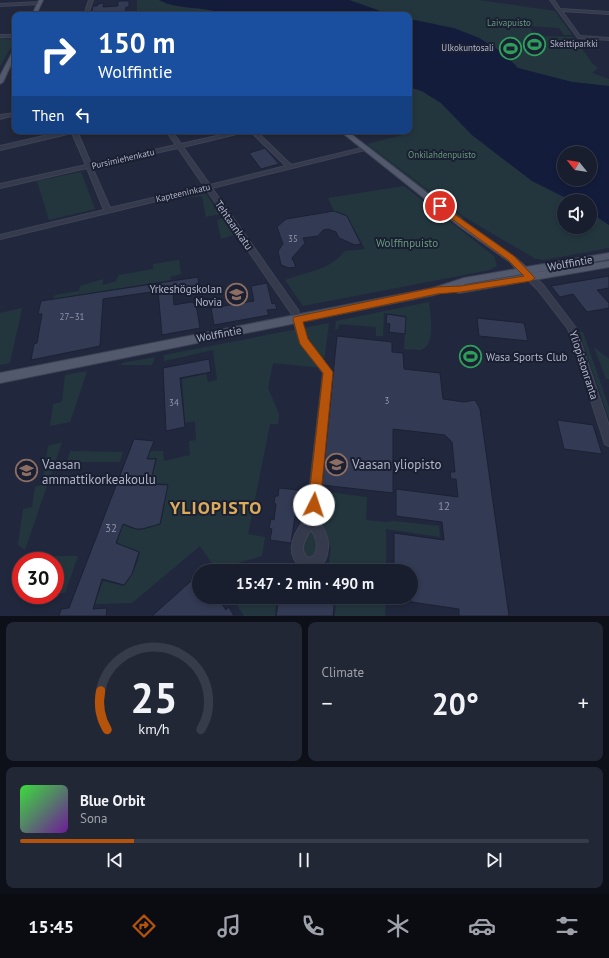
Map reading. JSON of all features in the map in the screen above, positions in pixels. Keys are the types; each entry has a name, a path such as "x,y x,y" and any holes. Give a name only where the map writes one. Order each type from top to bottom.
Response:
{"main road":[{"path":"36,12 41,2"},
{"path":"0,82 12,57"},
{"path":"346,134 462,224 511,258 531,278"},
{"name":"Wolffintie","path":"0,378 437,290 464,281 609,256"},
{"name":"Wolffintie","path":"437,290 461,289 609,264"}],"street":[{"path":"87,12 91,0"},
{"path":"552,0 579,37 609,39"},
{"path":"0,5 41,2"},
{"path":"559,10 609,13"},
{"path":"0,36 12,36"},
{"path":"0,117 12,115"},
{"path":"0,148 61,134"},
{"path":"75,134 108,211"},
{"name":"Tehtaankatu","path":"171,134 295,312 304,341 328,372 311,522"},
{"name":"Pursimiehenkatu","path":"0,186 233,134"},
{"path":"256,134 290,167"},
{"name":"Kapteeninkatu","path":"0,237 366,149"},
{"name":"Yliopistonranta","path":"531,278 541,288 572,328 609,441"}],"green space":[{"path":"137,0 159,0 171,4 215,10 219,12 137,12"},
{"name":"Laivapuisto","path":"349,0 478,0 555,11 572,35 564,35 559,28 529,26 535,36 574,37 592,63 598,68 592,73 609,79 609,86 572,82 518,68 504,53 479,38 464,32 412,20 412,12 383,12"},
{"path":"0,38 12,40 12,45 0,67"},
{"name":"Onkilahdenpuisto","path":"412,88 422,91 441,103 472,135 532,181 558,194 557,234 597,234 597,217 609,225 609,248 543,260 534,258 466,218 367,144 406,134 412,134"},
{"path":"369,146 464,218 462,219 367,147"},
{"path":"81,172 95,209 49,220 37,181"},
{"name":"Wolffinpuisto","path":"404,186 494,256 497,266 490,270 303,306 285,280 325,267 339,258 345,251 365,249 347,216 334,211 328,198"},
{"path":"202,192 206,194 220,214 206,217 202,196 185,197"},
{"path":"223,218 234,235 221,239 217,220"},
{"path":"179,260 181,274 170,277 171,280 53,299 55,295 79,291 80,286 103,279 103,285 116,281 119,275 153,269 153,264"},
{"path":"429,302 431,337 425,348 420,350 404,349 406,316 384,313 383,336 376,336 376,327 339,324 338,329 335,329 336,321"},
{"path":"22,308 10,363 0,365 0,313"},
{"path":"329,323 323,368 273,363 268,388 279,414 278,424 270,424 248,534 265,537 262,556 234,564 213,564 200,546 132,603 95,604 103,581 124,586 132,574 137,562 140,552 117,543 123,525 138,530 161,524 168,484 140,482 142,475 153,474 157,458 148,458 150,451 163,451 164,461 190,455 189,441 196,440 195,421 185,423 182,379 206,374 208,382 217,380 213,350 164,361 164,355"},
{"path":"579,332 583,332 609,407 609,419"},
{"path":"594,347 609,359 609,379 606,379"},
{"path":"155,357 152,365 121,365 122,363"},
{"path":"87,371 70,422 50,426 53,404 62,402 65,375"},
{"path":"62,442 25,550 18,545 23,509 32,507 35,487 42,485 48,446"},
{"path":"70,451 123,452 120,462 67,462"},
{"path":"320,491 367,497 366,520 385,522 394,521 439,526 440,537 386,529 386,564 329,564 331,548 319,520"},
{"path":"311,529 317,535 317,546 313,557 309,559 305,556 303,542"},
{"path":"64,556 78,556 65,593"},
{"path":"236,604 276,604 275,616 244,616"},
{"path":"336,604 386,604 385,616 335,616"}],"water":[{"path":"159,0 349,0 383,12 217,12 175,6"},
{"path":"412,20 454,28 479,38 503,53 518,68 572,82 609,86 609,225 597,217 597,194 558,194 532,181 472,135 441,103 422,91 412,88"}],"building":[{"path":"118,1 129,1 129,7 126,7 125,12 92,12 93,6 97,6 98,4 104,3 103,7 118,6"},
{"path":"265,148 279,164 261,169 249,153"},
{"path":"334,211 347,216 361,244 355,245 339,238 336,232 328,229 323,230 318,236 303,238 305,243 292,258 296,267 289,268 281,265 278,251 283,244 277,227 286,219"},
{"path":"609,276 609,288 597,290 609,303 609,308 587,312 573,294 560,297 551,286"},
{"path":"198,277 199,287 173,292 174,305 191,302 196,304 200,328 162,335 158,291 103,299 100,346 31,360 34,344 37,343 42,314 38,314 41,301"},
{"path":"267,283 272,304 275,303 277,309 267,310 269,315 214,325 211,308 254,301 251,286"},
{"path":"387,314 406,317 405,334 389,332 390,324 386,323"},
{"path":"477,318 524,323 528,341 479,336"},
{"path":"337,336 392,342 392,352 403,353 404,369 440,373 443,399 464,402 475,400 480,409 509,616 459,616 459,609 418,603 418,564 394,564 394,533 444,540 442,522 396,516 396,489 458,497 456,479 451,479 450,472 455,472 452,442 445,435 393,429 393,493 322,485"},
{"path":"209,359 211,372 180,378 185,427 166,431 163,368"},
{"path":"557,420 593,425 602,454 564,449"},
{"path":"134,439 154,441 147,459 156,459 150,484 168,485 160,524 142,529 136,529 123,524 116,543 139,552 132,574 124,585 102,579 93,609 107,608 106,616 59,616 61,609 69,608"},
{"path":"279,488 299,490 291,543 270,540 272,529 269,528 271,519 274,520 276,504 274,503 275,496 278,496"},
{"path":"192,580 192,604 222,604 226,610 229,607 234,616 152,616"},
{"path":"278,604 334,604 333,616 276,616"}],"place":[{"name":"Skeittiparkki","path":"535,44"},
{"name":"Ulkokuntosali","path":"510,48"},
{"name":"Yrkeshögskolan Novia","path":"237,295"},
{"name":"Wasa Sports Club","path":"470,357"},
{"name":"Vaasan yliopisto","path":"337,464"},
{"name":"Vaasan ammattikorkeakoulu","path":"27,471"}],"district":[{"name":"YLIOPISTO","path":"216,508"}],"route":[{"path":"314,505 328,372 304,341 298,326 298,319 437,290 461,289 531,278 511,258 462,224 440,206"}]}
